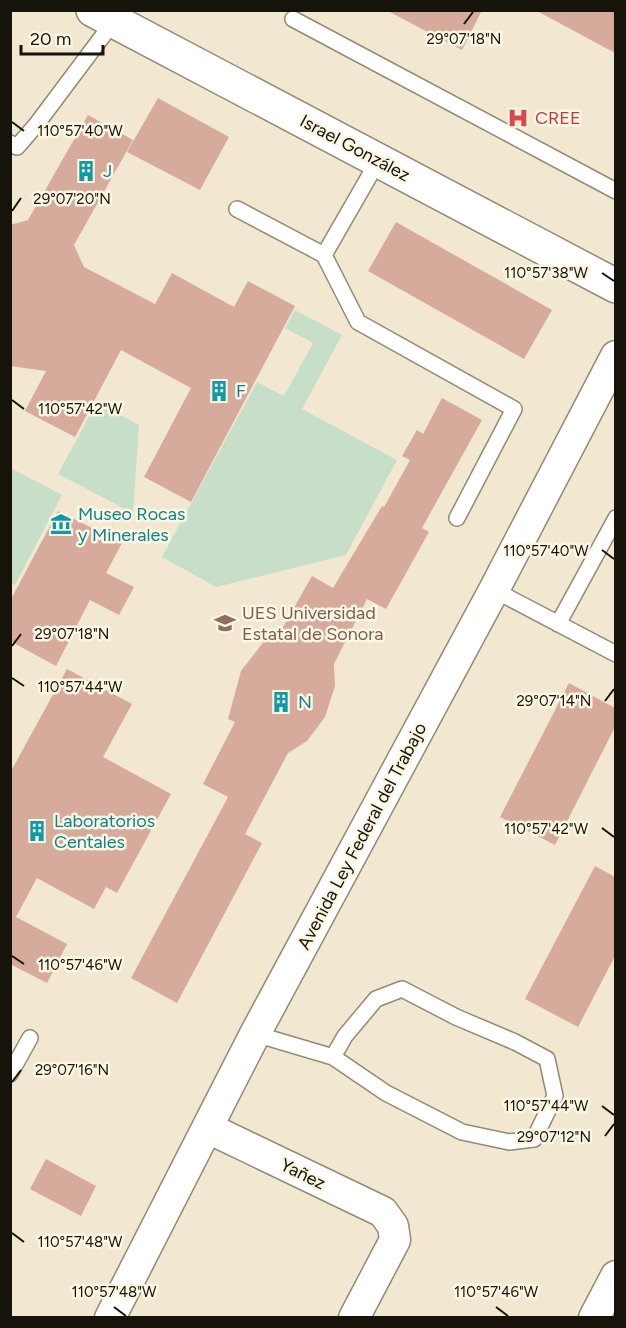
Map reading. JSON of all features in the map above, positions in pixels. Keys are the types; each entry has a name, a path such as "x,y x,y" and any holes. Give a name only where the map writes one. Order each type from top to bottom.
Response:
{"street":[{"name":"Israel González","path":"104,16 615,286"},
{"name":"Avenida Ley Federal del Trabajo","path":"110,1317 255,1035 494,590 615,356"},
{"name":"Yañez","path":"208,1128 383,1212 393,1226 395,1240 354,1317"},
{"path":"594,1317 615,1276"}],"lane":[{"path":"10,143 17,147 36,125 104,16"},
{"path":"292,19 615,191"},
{"path":"324,255 378,161"},
{"path":"237,209 324,255 358,322 514,409 457,518"},
{"path":"558,624 615,518"},
{"path":"494,590 615,654"},
{"path":"255,1035 333,1057 386,1093 462,1132 509,1142 534,1138 555,1096 547,1059 402,989 376,999 345,1036 333,1057"},
{"path":"10,1074 30,1038"}],"green space":[{"path":"295,310 342,335 302,409 397,460 346,555 216,587 162,557 257,382 284,396 313,343 285,328"},
{"path":"97,402 139,425 133,513 58,474"},
{"path":"11,468 62,495 15,585 10,583"}],"building":[{"path":"386,10 482,10 462,50"},
{"path":"535,10 615,10 615,53"},
{"path":"158,98 229,137 200,190 127,152"},
{"path":"88,115 133,140 74,245 84,267 155,304 172,273 234,307 248,281 295,306 191,502 144,477 191,388 121,350 75,437 25,411 46,371 10,366 10,225 28,220"},
{"path":"396,222 552,310 524,359 368,271"},
{"path":"442,398 482,420 422,528 429,532 386,609 367,599 334,664 335,686 325,717 307,741 288,753 245,834 262,843 177,1003 131,978 228,797 203,784 235,722 228,719 241,671 272,631 279,634 312,576 333,588 382,506 384,507 410,460 402,456 417,430 423,434"},
{"path":"58,511 122,543 106,573 134,587 119,615 90,600 56,666 10,641 10,601"},
{"path":"67,669 132,704 103,757 171,794 117,893 106,887 94,909 37,878 16,917 67,944 47,983 10,964 10,773"},
{"path":"569,683 615,708 615,727 555,845 500,817"},
{"path":"595,866 615,877 615,956 578,1027 525,999"},
{"path":"46,1159 96,1186 81,1216 30,1189"}],"place":[{"name":"CREE","path":"518,118"},
{"name":"J","path":"86,171"},
{"name":"F","path":"219,391"},
{"name":"Museo Rocas y Minerales","path":"61,524"},
{"name":"UES Universidad Estatal de Sonora","path":"225,623"},
{"name":"N","path":"281,702"},
{"name":"Laboratorios Centales","path":"37,831"}]}
